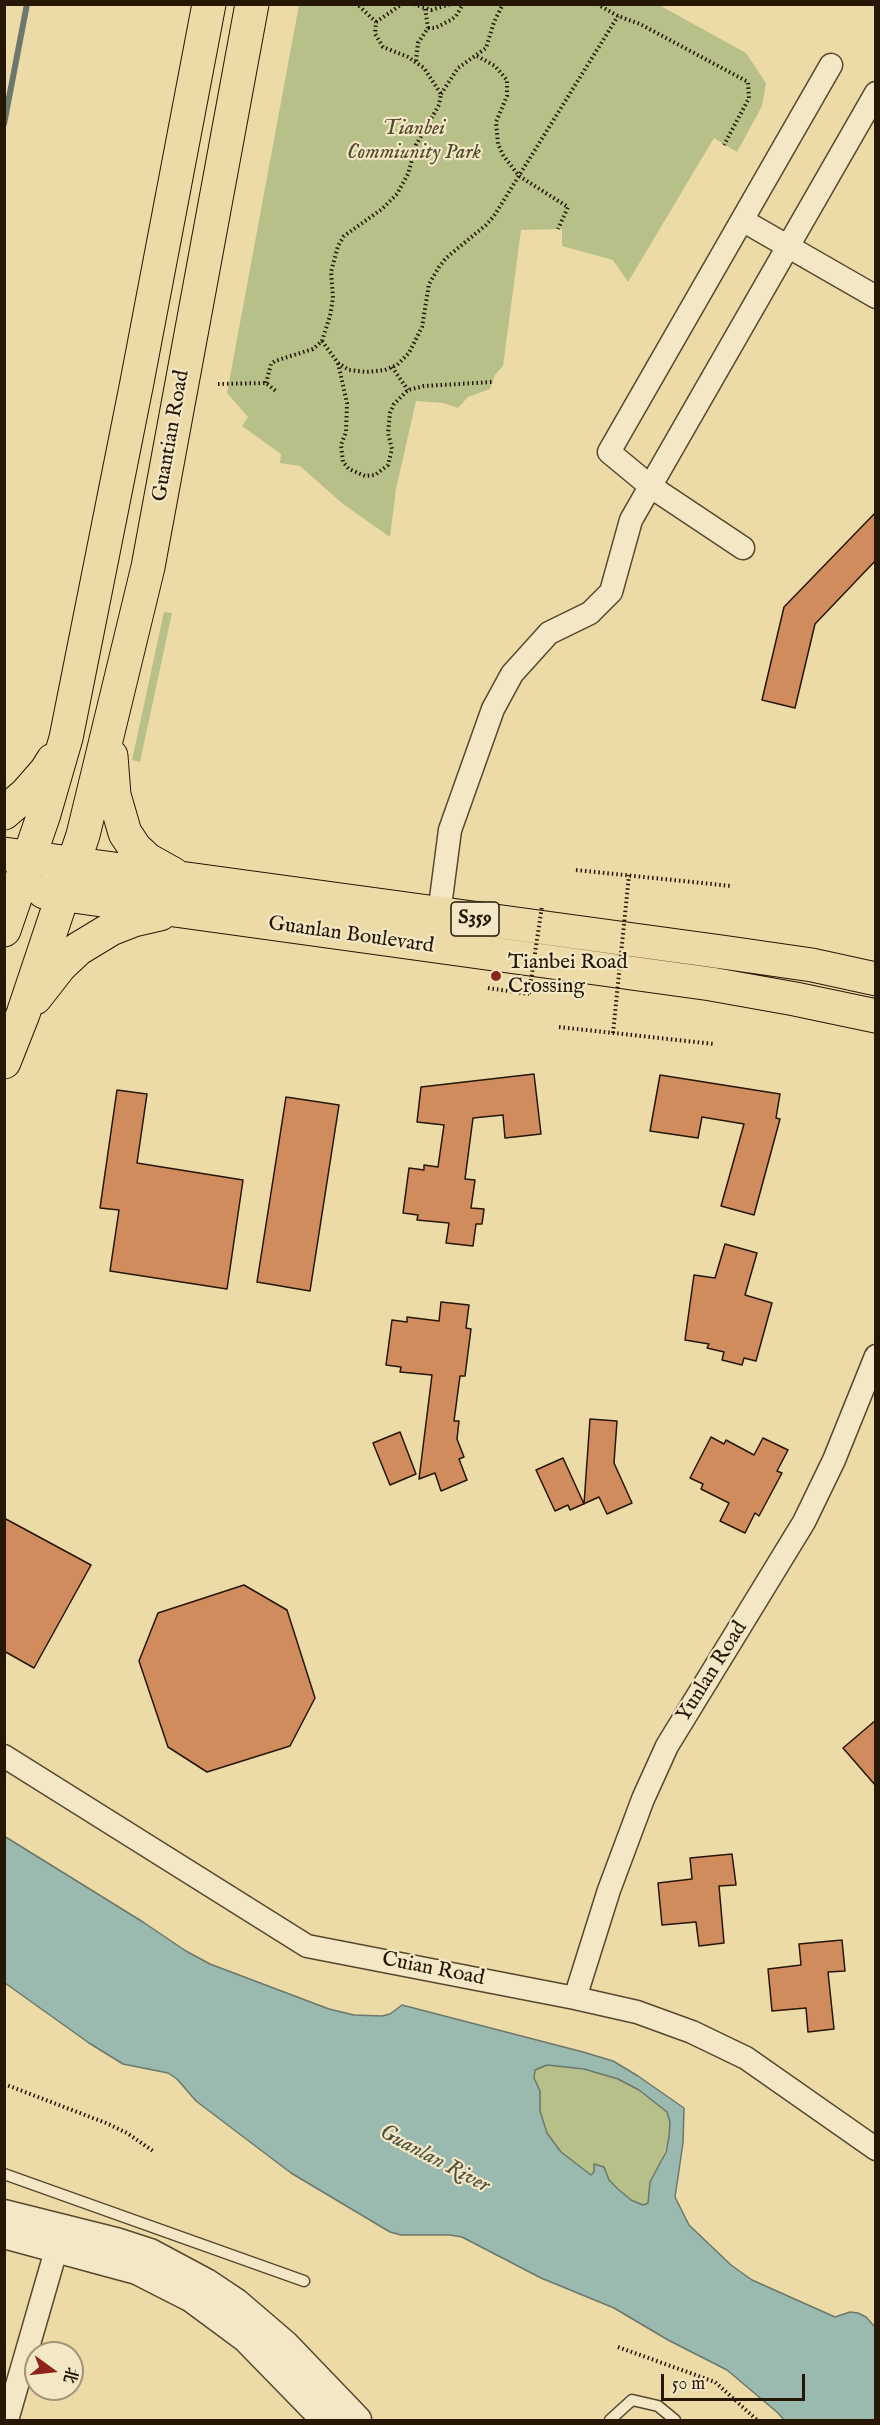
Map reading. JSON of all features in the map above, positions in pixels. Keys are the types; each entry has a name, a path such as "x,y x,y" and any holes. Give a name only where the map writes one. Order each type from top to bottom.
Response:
{"main road":[{"name":"Guantian Road","path":"4,930 17,855 66,738 209,4"},
{"name":"Guantian Road","path":"23,1014 75,863 148,567 252,4"},
{"path":"101,559 148,567"},
{"path":"113,713 111,769 114,795 125,833 135,849 148,860 189,880"},
{"path":"4,813 26,794 46,771 66,738"},
{"name":"Guanlan Boulevard","path":"17,855 744,955 812,965 876,979"},
{"name":"Guanlan Boulevard","path":"12,887 176,912 711,984 876,1016"},
{"path":"4,1062 23,1014 60,966 86,944 111,929 134,920 176,912"}],"street":[{"path":"743,548 650,486 609,452 831,65"},
{"path":"439,914 450,830 493,710 512,674 549,633 591,613 610,592 631,520 876,93"},
{"path":"742,220 876,297"},
{"name":"Yunlan Road","path":"575,1998 609,1890 643,1799 667,1746 804,1522 834,1460 876,1356"},
{"name":"Cuian Road","path":"4,1756 307,1946 575,1998 648,2016 692,2032 746,2058 876,2149"},
{"path":"4,2214 164,2282 192,2298 246,2338 326,2421"},
{"path":"4,2234 60,2238 150,2253 206,2283 236,2304 285,2345 357,2421"},
{"path":"7,2421 60,2238"}],"lane":[{"path":"4,2174 304,2282"},
{"path":"610,2421 632,2400 658,2406 675,2421"}],"path":[{"path":"357,4 376,22 375,34 383,47 416,61 431,76 441,94"},
{"path":"376,22 402,4"},
{"path":"414,4 425,8 440,9 451,4"},
{"path":"428,28 435,28 451,20 463,4"},
{"path":"266,383 271,364 275,361 313,349 322,341 330,316 333,298 331,272 338,246 344,236 382,209 397,194 408,174 417,145 440,105 441,94 458,68 486,48 494,22 503,4"},
{"path":"597,4 618,16 640,24 748,82 749,98 724,144"},
{"path":"416,61 418,43 428,28 425,8"},
{"path":"322,341 338,363 349,370 367,372 392,367 410,353 422,327 429,284 439,267 457,248 486,225 618,16"},
{"path":"477,56 495,66 507,80 507,96 496,122 496,133 503,155 519,176 568,207 558,229"},
{"path":"338,363 348,418 341,453 343,462 356,473 375,476 388,465 392,449 388,433 390,413 394,404 408,390 424,386 445,387 468,382 492,382"},
{"path":"392,367 408,390"},
{"path":"218,384 266,383 277,392"},
{"path":"576,870 731,886"},
{"path":"613,1033 629,875"},
{"path":"488,988 529,994 542,906"},
{"path":"559,1027 714,1044"},
{"path":"4,2084 106,2123 127,2133 153,2151"},
{"path":"618,2347 715,2382 757,2421"}],"green space":[{"name":"Tianbei Commiunity Park","path":"299,5 659,5 746,53 766,83 762,106 737,152 714,138 628,282 613,260 562,246 562,229 521,230 503,366 495,375 490,389 468,397 458,408 443,403 416,401 396,489 390,537 343,504 300,466 280,463 281,454 242,426 248,417 227,393"},
{"path":"164,612 172,613 140,762 132,760"},
{"path":"546,2065 584,2069 619,2079 639,2090 667,2112 670,2122 669,2137 648,2203 643,2205 631,2200 609,2180 594,2172 591,2175 561,2153 547,2133 540,2111 540,2091 534,2078 535,2070"}],"water":[{"name":"Guanlan River","path":"4,1836 210,1964 329,2009 354,2015 382,2016 390,2014 402,2005 613,2061 684,2108 683,2143 675,2197 689,2225 731,2265 752,2280 835,2317 850,2312 858,2313 866,2317 875,2327 875,2420 784,2420 727,2370 668,2340 614,2308 541,2278 462,2237 401,2235 390,2232 291,2173 196,2101 177,2079 168,2073 123,2064 89,2043 5,1983","holes":["547,2065 584,2069 618,2079 639,2090 667,2112 670,2122 666,2152 650,2182 648,2203 643,2205 631,2200 609,2180 604,2167 594,2164 594,2172 591,2175 561,2152 547,2133 540,2111 540,2091 534,2078 535,2070"]}],"building":[{"path":"876,512 876,560 815,624 795,708 762,700 784,607"},
{"path":"534,1074 541,1134 505,1138 503,1115 473,1118 465,1179 475,1180 471,1208 484,1209 482,1224 476,1224 473,1246 446,1243 449,1223 417,1220 418,1215 403,1213 409,1168 424,1170 424,1165 438,1167 444,1125 417,1122 421,1087"},
{"path":"660,1075 780,1094 776,1118 780,1119 754,1215 721,1206 744,1124 702,1117 698,1138 650,1131"},
{"path":"117,1090 147,1094 137,1163 243,1180 227,1289 110,1271 119,1210 100,1208"},
{"path":"286,1097 339,1105 310,1291 257,1282"},
{"path":"725,1244 757,1253 745,1295 772,1303 756,1361 744,1358 742,1365 722,1360 724,1352 707,1348 709,1344 685,1340 694,1275 715,1278"},
{"path":"441,1302 469,1305 466,1328 471,1329 465,1376 460,1376 454,1421 459,1421 457,1439 464,1457 459,1459 467,1480 441,1491 435,1473 419,1479 432,1375 400,1372 401,1367 386,1365 392,1320 407,1322 407,1317 439,1321"},
{"path":"590,1419 617,1421 614,1463 632,1503 607,1514 599,1497 584,1504"},
{"path":"400,1432 416,1474 390,1485 373,1443"},
{"path":"711,1437 724,1444 726,1440 754,1455 763,1438 788,1450 777,1471 782,1473 759,1516 755,1513 745,1533 720,1521 729,1503 701,1489 703,1484 690,1478"},
{"path":"563,1458 584,1504 570,1510 568,1505 555,1511 536,1470"},
{"path":"4,1518 91,1565 34,1668 4,1651"},
{"path":"244,1585 287,1610 315,1698 290,1746 207,1772 168,1747 139,1661 158,1613"},
{"path":"876,1720 876,1786 843,1748"},
{"path":"732,1854 736,1885 719,1886 724,1943 699,1946 696,1922 662,1925 658,1883 692,1879 690,1858"},
{"path":"842,1940 845,1971 828,1972 834,2029 808,2032 806,2008 772,2011 768,1969 801,1965 799,1944"}],"waterway":[{"path":"4,124 27,4"}],"place":[{"name":"Tianbei Road Crossing","path":"496,976"}]}
